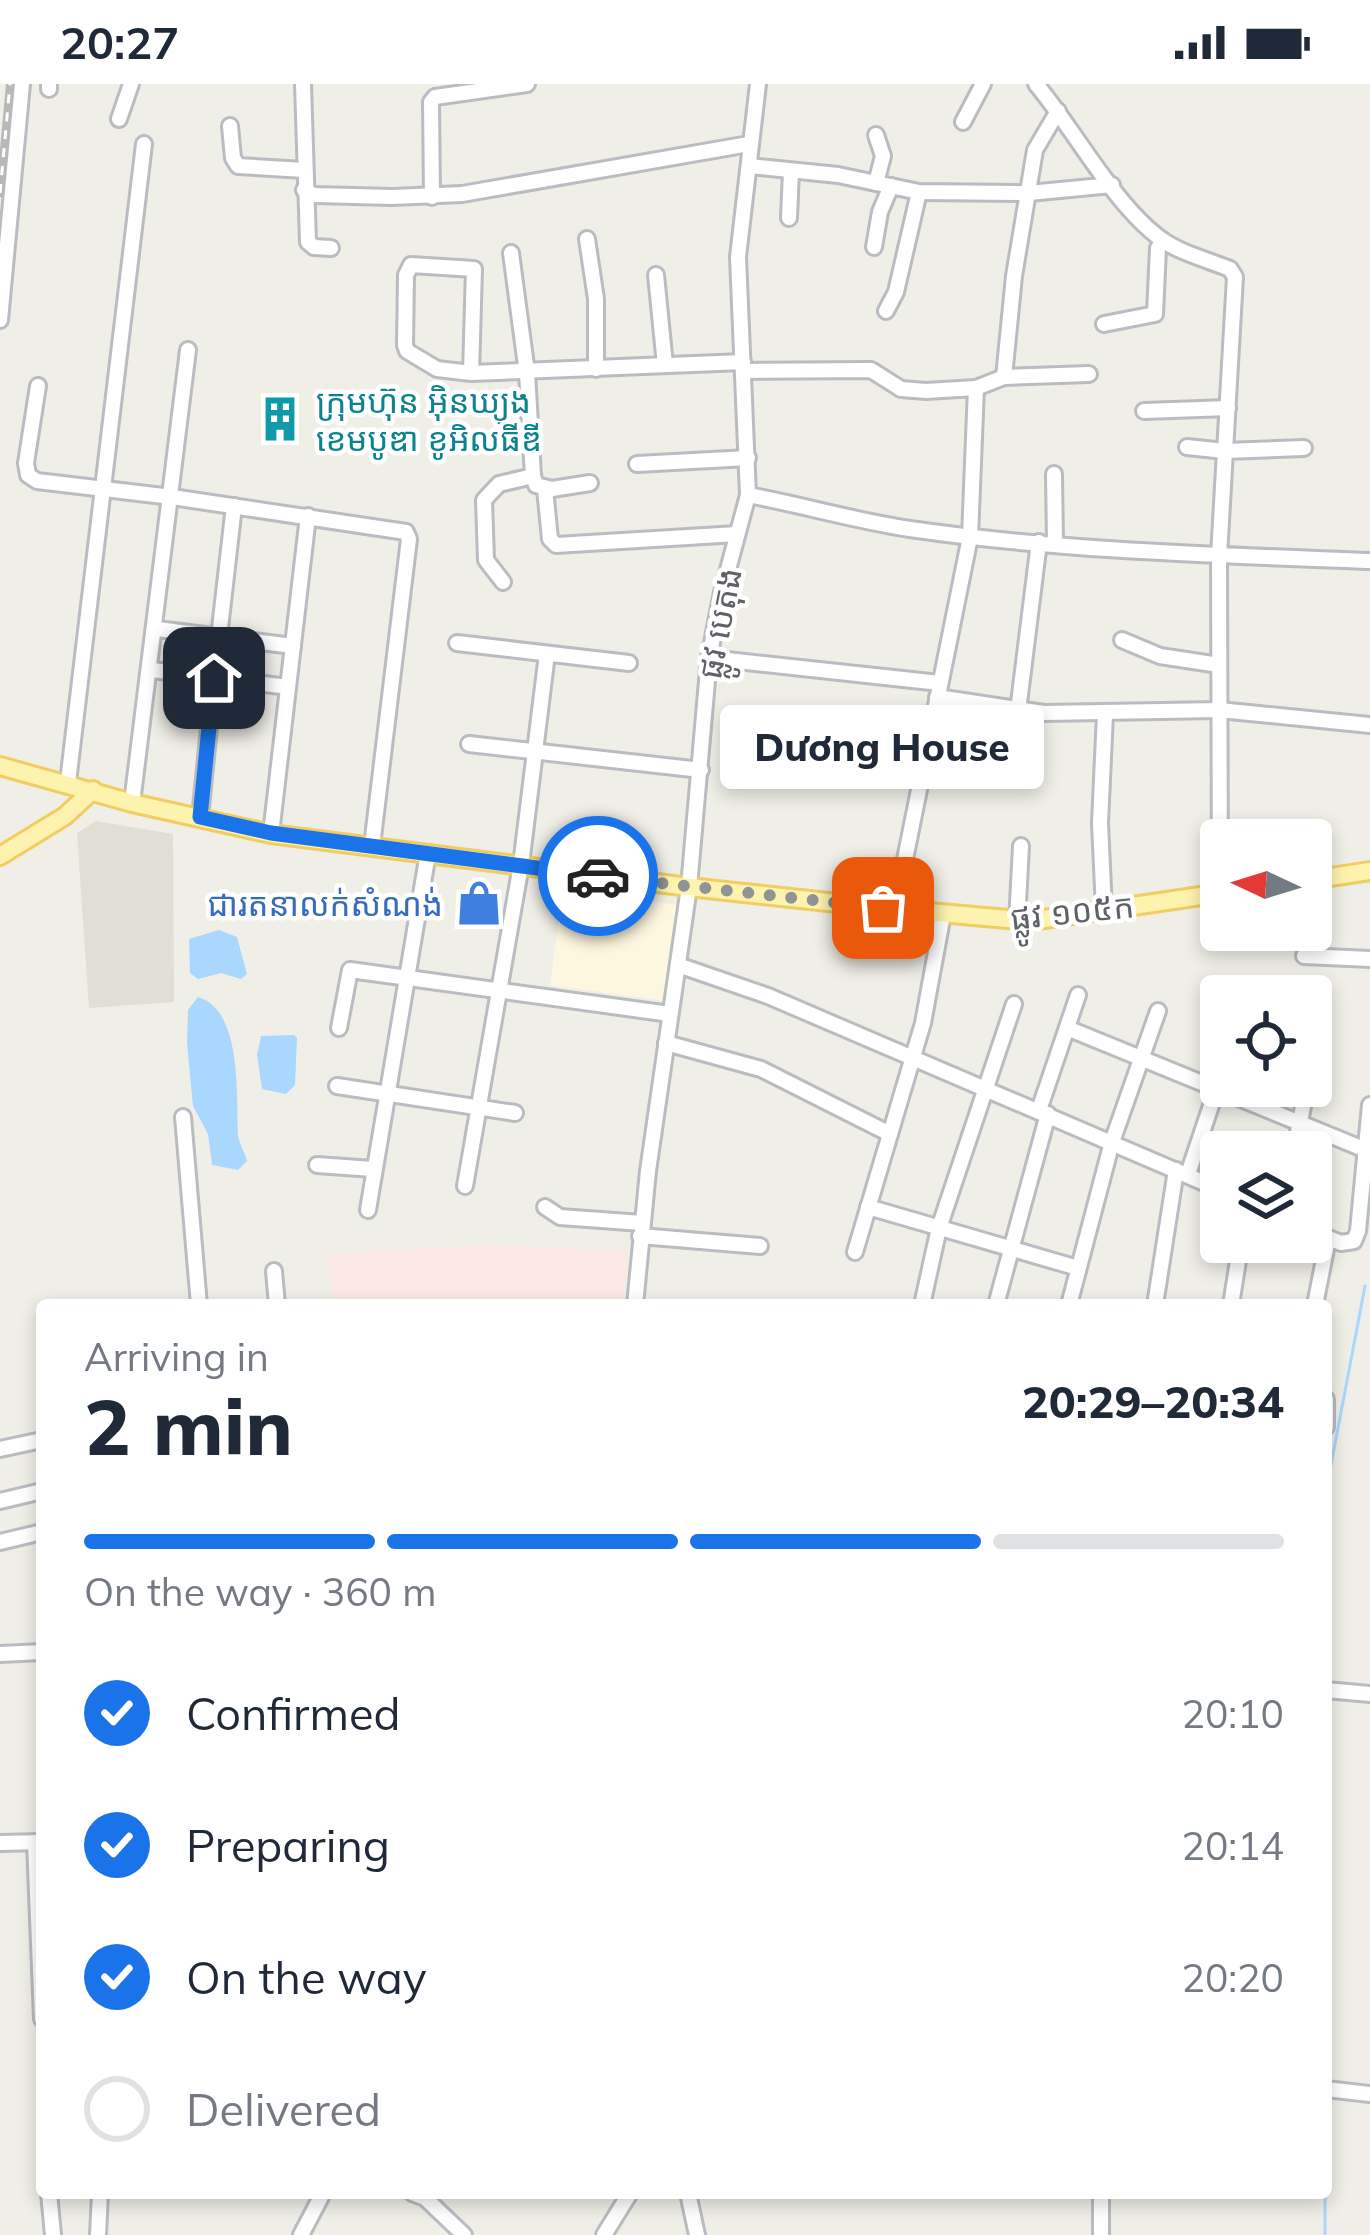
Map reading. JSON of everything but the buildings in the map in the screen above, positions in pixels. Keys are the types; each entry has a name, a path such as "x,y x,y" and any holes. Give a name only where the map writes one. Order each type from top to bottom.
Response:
{"main road":[{"name":"ផ្លូវ ១០៥ក","path":"0,766 132,803 271,833 689,887 1017,922 1200,896"},
{"path":"0,856 65,816 93,790"},
{"path":"1332,877 1370,871"}],"street":[{"path":"0,320 22,84"},
{"path":"119,119 131,84"},
{"path":"303,84 308,242 332,248"},
{"path":"432,197 431,102 527,84"},
{"name":"ផ្លូវ បេតុង","path":"635,1299 689,887 709,658 748,496 738,257 758,84"},
{"path":"963,122 983,84"},
{"path":"1036,84 1112,185 1163,241 1234,273 1219,556 1220,819"},
{"path":"1004,376 1014,276 1035,149 1058,111"},
{"path":"230,126 238,166 304,170"},
{"path":"874,247 884,184 876,135"},
{"path":"68,782 144,144"},
{"path":"304,190 314,195 432,197 749,144"},
{"path":"750,166 919,192 1029,193 1112,185"},
{"path":"789,218 791,171"},
{"path":"886,311 896,292 919,192"},
{"path":"587,239 596,298 596,369"},
{"path":"1104,324 1155,314 1158,248 1163,241"},
{"path":"512,254 527,373 533,476 545,489 590,484"},
{"path":"471,373 474,268 411,265 406,275 407,351 437,369 471,373 527,373 665,365 871,370 901,389 976,388 1004,376 1089,374"},
{"path":"656,275 665,365"},
{"path":"132,803 188,350"},
{"path":"38,386 26,463 28,475 37,481 397,528 409,539 372,846"},
{"path":"895,909 970,537 976,388"},
{"path":"1144,411 1228,408"},
{"path":"1187,447 1226,451 1304,448"},
{"path":"637,464 748,458"},
{"path":"1018,711 1054,474"},
{"path":"503,582 486,560 484,500 499,484 533,476"},
{"path":"545,489 550,539 556,545 737,534"},
{"path":"748,496 970,537 1370,562"},
{"path":"219,637 234,506"},
{"path":"271,833 308,517"},
{"path":"157,629 293,646"},
{"path":"1122,640 1160,656 1219,665"},
{"path":"457,643 629,663"},
{"path":"465,1186 521,866 547,653"},
{"path":"709,658 938,690 1018,711 1219,710 1370,725"},
{"path":"152,670 288,687"},
{"path":"200,817 214,678"},
{"path":"1104,910 1100,808 1105,714"},
{"path":"469,744 701,770"},
{"path":"1017,922 1021,846"},
{"path":"368,1210 428,853"},
{"path":"855,1252 913,1058 944,914"},
{"path":"1304,956 1370,959"},
{"path":"678,965 768,996 1200,1180"},
{"path":"339,1028 350,970 670,1014"},
{"path":"998,1299 1043,1112 1078,994"},
{"path":"923,1299 939,1228 1015,1004"},
{"path":"1071,1299 1112,1142 1158,1011"},
{"path":"1067,1028 1200,1075"},
{"path":"666,1043 761,1070 890,1134"},
{"path":"337,1086 515,1113"},
{"path":"1332,1240 1354,1241 1358,1231 1370,1105"},
{"path":"1156,1299 1182,1172 1209,1107"},
{"path":"1267,1107 1366,1150"},
{"path":"1298,1131 1303,1107"},
{"path":"183,1117 198,1299"},
{"path":"317,1166 374,1169"},
{"path":"545,1207 560,1217 760,1246"},
{"path":"868,1207 1078,1268"},
{"path":"1232,1299 1238,1263"},
{"path":"1316,1299 1323,1263"},
{"path":"274,1271 276,1299"},
{"path":"0,1449 36,1441"},
{"path":"0,1501 36,1492"},
{"path":"0,1542 36,1533"},
{"path":"0,1654 36,1652"},
{"path":"1332,1690 1370,1694"},
{"path":"1,1843 36,1842"},
{"path":"1332,2090 1370,2094"},
{"path":"50,2199 53,2235"},
{"path":"98,2235 100,2199"},
{"path":"301,2235 320,2199"},
{"path":"426,2199 464,2235"},
{"path":"604,2235 625,2199"},
{"path":"689,2199 697,2235"},
{"path":"1101,2199 1101,2235"}],"shaded area":[{"path":"96,821 173,834 174,1002 89,1008 77,833"},
{"path":"563,889 679,905 666,1001 550,985"},
{"path":"492,1245 628,1252 624,1299 332,1299 326,1254"}],"water":[{"path":"219,930 237,937 247,974 241,979 221,973 198,979 190,973 189,939"},
{"path":"198,997 213,1005 230,1037 238,1135 247,1161 238,1170 212,1165 208,1134 193,1106 188,1010"},
{"path":"294,1035 295,1085 286,1094 262,1089 257,1055 261,1036"}],"waterway":[{"path":"1332,1460 1365,1286"},
{"path":"1325,2199 1325,2235"}],"railway":[{"path":"0,193 10,84"}],"way so far":[{"path":"598,876 883,908"}],"place":[{"name":"ក្រុមហ៊ុន អ៊ិនឃ្យុង ខេមបូឌា ខូអិលធីឌី","path":"280,419"},
{"name":"ជារតនាលក់សំណង់","path":"479,903"},
{"name":"Dương House","path":"883,908"}],"route":[{"path":"214,678 200,817 271,833 598,876"}]}
